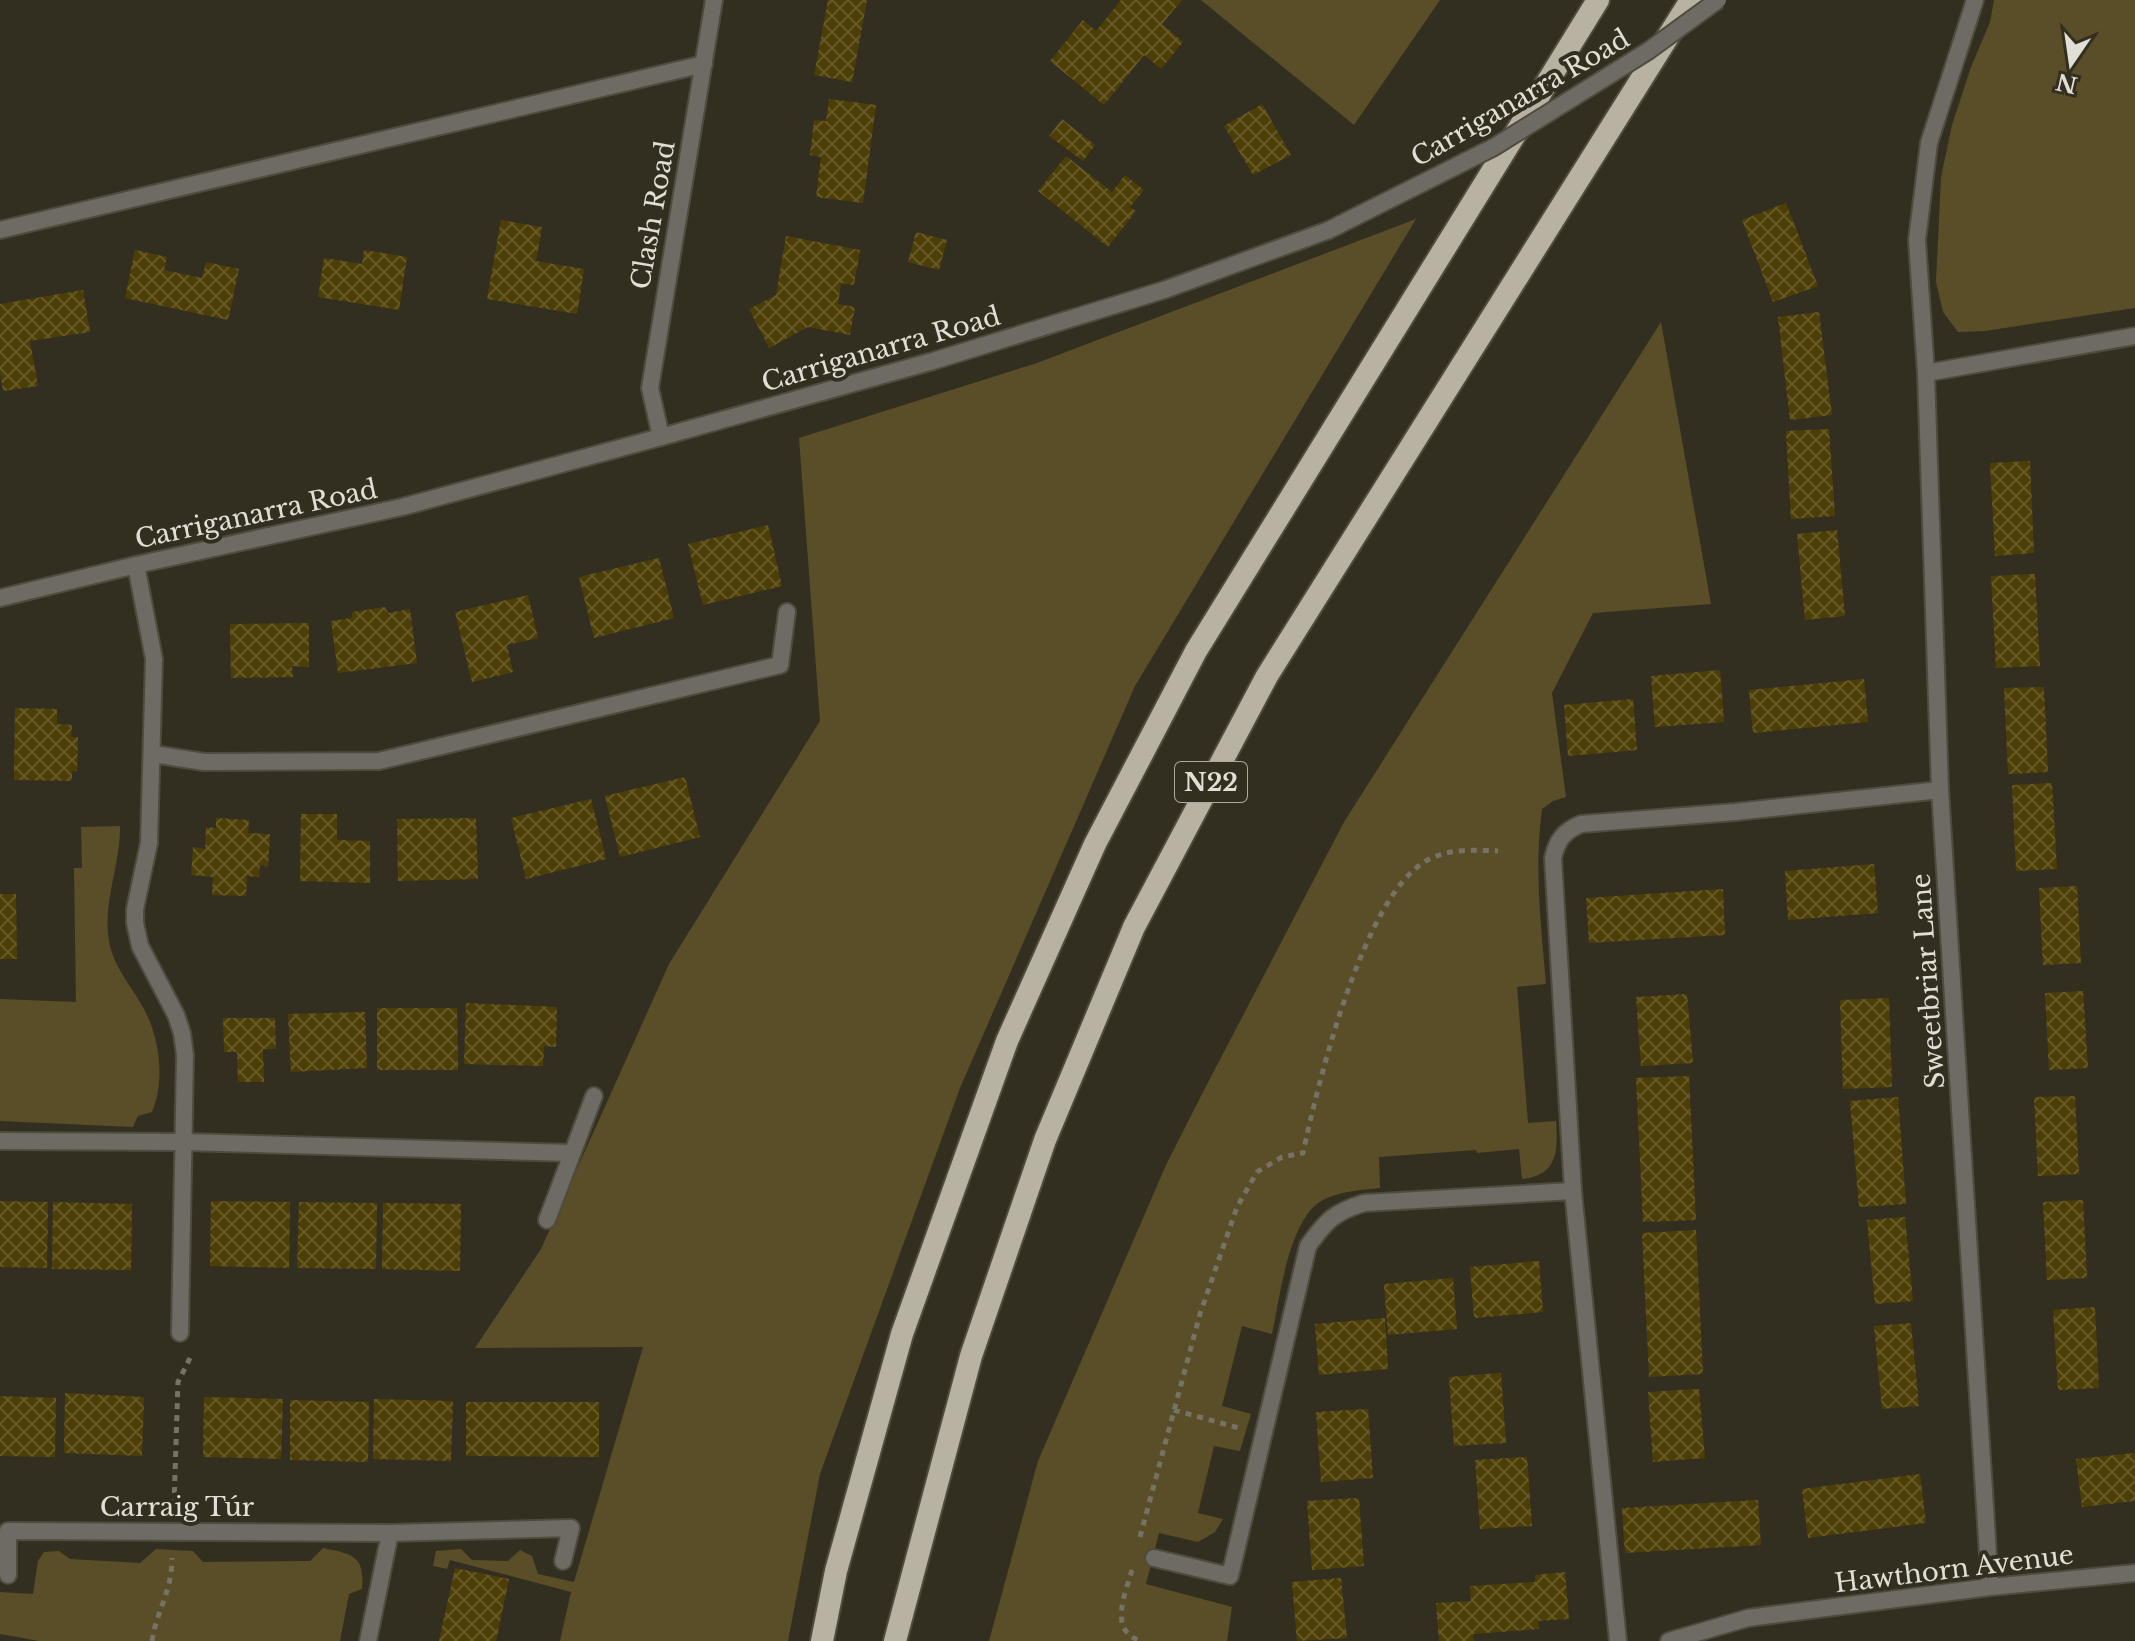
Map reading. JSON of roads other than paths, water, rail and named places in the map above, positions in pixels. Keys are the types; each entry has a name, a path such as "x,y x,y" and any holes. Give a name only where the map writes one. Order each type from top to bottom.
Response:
{"highway":[{"name":"N22","path":"822,1641 836,1571 902,1334 1007,1041 1095,844 1196,651 1598,0"},
{"name":"N22","path":"895,1641 971,1356 1045,1140 1134,927 1267,676 1691,0"}],"street":[{"name":"Clash Road","path":"661,437 654,417 650,388 714,0"},
{"name":"Carriganarra Road","path":"0,598 402,507 933,361 1164,290 1329,230 1494,147 1648,51 1718,0"},
{"name":"Sweetbriar Lane","path":"1975,0 1929,143 1917,240 1926,373 1940,790 1990,1587"},
{"path":"0,230 704,64"},
{"path":"1926,373 2135,336"},
{"path":"136,565 154,659 149,843 135,909 135,923 140,946 167,995 182,1033 185,1055 180,1333"},
{"path":"153,754 204,762 379,761 780,665 787,612"},
{"path":"1618,1641 1573,1191 1553,858 1556,845 1561,836 1581,824 1735,812 1940,790"},
{"path":"547,1220 594,1096"},
{"path":"0,1141 185,1142 572,1153"},
{"path":"1154,1558 1230,1576 1308,1246 1327,1220 1344,1209 1364,1203 1573,1191"},
{"name":"Carraig Túr","path":"8,1575 8,1531 390,1533 571,1528 563,1561"},
{"path":"368,1641 390,1533"},
{"name":"Hawthorn Avenue","path":"1669,1641 1724,1624 1780,1614 1990,1587 2135,1573"}]}
